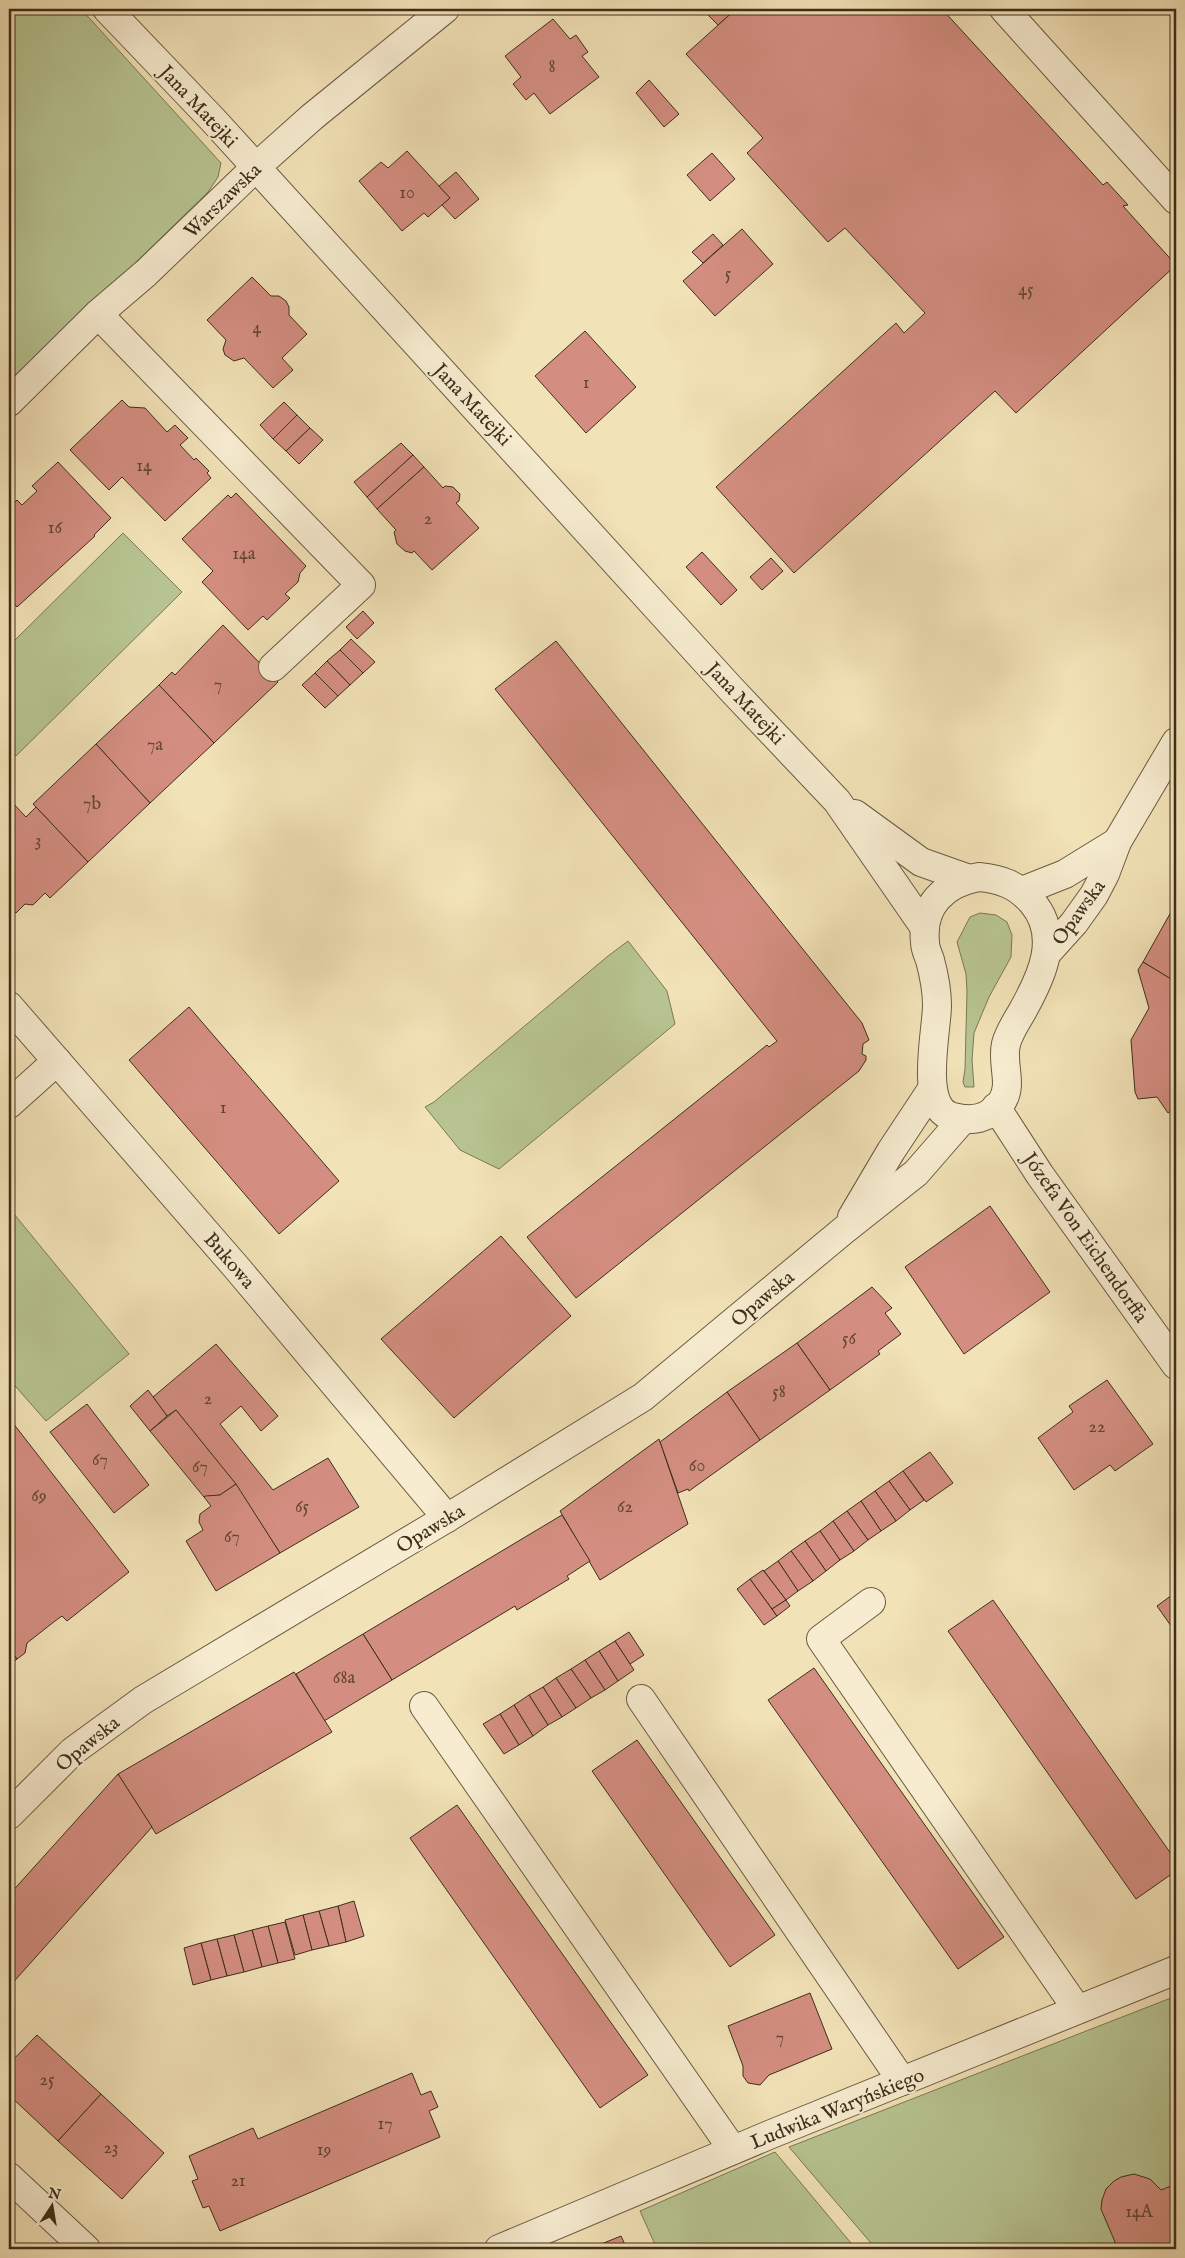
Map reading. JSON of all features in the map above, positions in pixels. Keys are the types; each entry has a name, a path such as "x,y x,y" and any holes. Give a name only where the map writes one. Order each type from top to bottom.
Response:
{"street":[{"name":"Jana Matejki","path":"107,9 256,167 731,689 838,801 925,928"},
{"name":"Warszawska","path":"9,402 98,314 146,273 256,167 312,117 446,9"},
{"path":"1004,9 1176,200"},
{"path":"98,314 361,584 273,667"},
{"name":"Opawska","path":"1047,953 1074,923 1094,895 1105,874 1117,842 1176,742"},
{"name":"Jana Matejki","path":"838,801 921,862 969,879"},
{"name":"Opawska","path":"1022,891 1065,874 1117,842"},
{"name":"Opawska","path":"963,1119 951,1117 944,1113 934,1099 932,1089 937,1007 935,981 925,944 925,928 930,911 939,897 950,886 979,877 1013,885 1022,891 1036,907 1044,923 1049,945 1028,1002 1006,1044 1007,1087 1003,1099 996,1107"},
{"name":"Bukowa","path":"9,1006 236,1266 447,1518"},
{"path":"9,1104 57,1061"},
{"name":"Opawska","path":"844,1230 887,1158 932,1089"},
{"path":"963,1119 979,1118 996,1107"},
{"name":"Józefa Von Eichendorffa","path":"996,1107 1040,1175 1176,1365"},
{"name":"Opawska","path":"9,1815 73,1751 143,1700 447,1518 643,1397 844,1230 916,1173 963,1119"},
{"path":"871,1602 821,1639 1078,2009"},
{"path":"641,1699 902,2081"},
{"path":"424,1706 733,2150"},
{"name":"Ludwika Waryńskiego","path":"510,2244 733,2150 1176,1970"},
{"path":"9,2177 86,2249"}],"green space":[{"path":"9,9 81,9 221,163 218,177 208,192 9,386"},
{"path":"123,533 182,592 16,756 9,749 9,646"},
{"path":"980,913 996,915 1007,922 1012,935 1011,957 989,997 974,1033 972,1060 974,1087 965,1087 963,1082 967,991 966,974 957,942 970,917"},
{"path":"628,941 667,991 675,1024 499,1169 460,1150 425,1107 434,1102"},
{"path":"9,1208 129,1354 46,1421 9,1379"},
{"path":"1176,1996 1176,2249 876,2249 789,2147"},
{"path":"775,2152 856,2249 657,2249 640,2211"}],"building":[{"path":"709,9 736,9 718,25 705,12"},
{"path":"736,9 942,9 1103,185 1107,182 1128,205 1123,206 1176,265 1016,413 995,391 794,573 716,487 896,323 904,333 925,313 845,228 828,242 747,153 763,138 686,54"},
{"path":"553,19 570,39 576,35 588,52 582,56 599,77 550,114 534,93 526,100 513,84 521,77 505,56"},
{"path":"649,80 679,114 664,127 636,93"},
{"path":"407,151 450,198 428,217 424,213 402,231 359,181 381,162 388,168"},
{"path":"712,153 735,179 710,201 687,175"},
{"path":"456,172 479,199 455,219 442,205 450,198 439,186"},
{"path":"742,229 773,264 715,316 683,281"},
{"path":"713,234 723,245 703,263 692,252"},
{"path":"252,277 271,296 279,296 286,301 289,307 289,315 307,334 282,358 293,370 273,388 244,358 234,361 225,355 223,349 226,340 207,320"},
{"path":"585,331 636,387 586,433 535,376"},
{"path":"122,400 129,407 145,408 167,432 175,425 188,438 180,445 194,460 196,458 209,471 207,473 211,478 165,521 122,477 109,490 70,450"},
{"path":"284,402 297,415 273,439 260,425"},
{"path":"297,415 310,428 286,451 273,439"},
{"path":"310,428 323,440 299,464 286,451"},
{"path":"401,443 413,455 367,497 354,482"},
{"path":"413,455 424,467 377,509 367,497"},
{"path":"58,462 111,518 95,536 17,607 9,598 9,508 17,500 22,505 37,491 32,486"},
{"path":"424,467 443,488 445,486 453,487 460,494 459,501 456,503 479,528 432,570 414,551 412,553 405,551 397,544 394,532 396,530 377,509"},
{"path":"236,493 306,566 300,573 298,582 285,594 290,598 267,620 263,616 248,630 202,582 213,571 182,539 228,495 231,498"},
{"path":"702,552 737,590 721,605 686,567"},
{"path":"771,558 783,571 762,590 750,577"},
{"path":"363,611 374,623 357,639 346,627"},
{"path":"223,625 278,682 214,743 159,685 172,672 175,675"},
{"path":"351,639 375,662 363,673 340,650"},
{"path":"556,641 862,1023 869,1040 863,1044 862,1054 866,1056 866,1060 859,1071 576,1298 527,1237 767,1045 769,1047 777,1041 495,689"},
{"path":"340,650 363,673 350,685 327,661"},
{"path":"327,661 350,685 338,696 315,673"},
{"path":"315,673 338,696 325,708 302,685"},
{"path":"159,685 214,743 150,803 96,744"},
{"path":"96,744 150,803 88,862 33,804"},
{"path":"9,799 26,817 36,807 88,862 50,898 45,893 33,905 25,904 16,913 9,905"},
{"path":"1176,903 1176,982 1143,962"},
{"path":"1143,962 1176,982 1176,1116 1172,1110 1168,1113 1157,1097 1138,1099 1135,1092 1131,1040 1149,1008 1138,970"},
{"path":"189,1007 339,1181 279,1234 129,1060"},
{"path":"990,1206 1050,1292 964,1354 905,1267"},
{"path":"501,1236 571,1316 454,1418 381,1339"},
{"path":"872,1287 892,1308 885,1313 901,1334 878,1351 880,1354 830,1390 797,1343"},
{"path":"797,1343 830,1390 760,1440 727,1392"},
{"path":"216,1344 278,1416 261,1431 241,1406 220,1424 273,1490 328,1458 359,1507 280,1553 233,1481 176,1410 167,1416 153,1397"},
{"path":"1107,1380 1153,1444 1115,1471 1110,1465 1074,1490 1038,1438 1073,1412 1069,1406"},
{"path":"148,1390 167,1416 150,1431 130,1406"},
{"path":"727,1392 760,1440 689,1491 688,1489 678,1493 660,1442"},
{"path":"87,1404 149,1485 114,1513 50,1432"},
{"path":"176,1410 236,1484 220,1495 204,1497 150,1431"},
{"path":"9,1418 129,1572 67,1621 62,1616 55,1621 27,1643 25,1653 17,1659 9,1649"},
{"path":"659,1439 688,1524 600,1580 560,1511"},
{"path":"930,1452 953,1483 926,1502 903,1471"},
{"path":"903,1471 924,1500 910,1510 889,1481"},
{"path":"889,1481 910,1510 896,1521 875,1491"},
{"path":"236,1484 280,1553 216,1591 186,1541 203,1530 199,1522 200,1514 211,1506 204,1497 220,1495"},
{"path":"875,1491 896,1521 881,1531 861,1501"},
{"path":"861,1501 881,1531 868,1540 847,1511"},
{"path":"847,1511 868,1540 854,1551 833,1521"},
{"path":"562,1515 590,1561 567,1576 569,1579 517,1610 515,1606 392,1680 363,1634"},
{"path":"833,1521 854,1551 840,1560 820,1531"},
{"path":"820,1531 840,1560 826,1571 805,1541"},
{"path":"805,1541 826,1571 813,1581 791,1551"},
{"path":"791,1551 813,1581 798,1591 778,1561"},
{"path":"778,1561 798,1591 786,1600 764,1571"},
{"path":"763,1570 786,1600 772,1609 750,1579"},
{"path":"750,1579 777,1616 764,1625 737,1589"},
{"path":"1176,1592 1176,1633 1157,1606"},
{"path":"786,1600 790,1606 777,1616 772,1609"},
{"path":"993,1600 1176,1861 1176,1871 1136,1899 948,1631"},
{"path":"629,1632 644,1655 630,1664 615,1641"},
{"path":"363,1634 392,1680 324,1721 296,1674"},
{"path":"615,1641 634,1670 618,1681 599,1651"},
{"path":"9,1649 17,1659 9,1666"},
{"path":"599,1651 618,1681 605,1690 585,1660"},
{"path":"585,1660 605,1690 591,1698 571,1669"},
{"path":"814,1668 1004,1937 958,1969 768,1700"},
{"path":"571,1669 591,1698 576,1708 556,1678"},
{"path":"294,1672 332,1732 156,1834 118,1774"},
{"path":"556,1678 576,1708 562,1717 543,1687"},
{"path":"543,1687 562,1717 548,1725 529,1695"},
{"path":"529,1695 548,1725 533,1736 514,1705"},
{"path":"514,1705 533,1736 519,1745 500,1714"},
{"path":"500,1714 519,1745 504,1754 483,1724"},
{"path":"637,1740 775,1935 730,1967 592,1771"},
{"path":"118,1774 152,1827 9,1987 9,1895"},
{"path":"457,1805 648,2075 600,2108 410,1838"},
{"path":"354,1901 364,1936 346,1942 338,1906"},
{"path":"338,1906 346,1942 329,1946 319,1911"},
{"path":"319,1911 329,1946 312,1950 303,1915"},
{"path":"303,1915 312,1950 295,1955 285,1920"},
{"path":"285,1922 295,1959 278,1963 268,1926"},
{"path":"268,1926 278,1963 262,1967 252,1930"},
{"path":"252,1930 262,1967 244,1972 234,1935"},
{"path":"234,1935 244,1972 227,1976 217,1939"},
{"path":"217,1939 227,1976 211,1980 201,1943"},
{"path":"201,1943 211,1980 193,1985 184,1948"},
{"path":"810,1993 832,2049 769,2075 760,2085 748,2083 743,2076 743,2066 728,2026"},
{"path":"37,2035 101,2094 58,2141 9,2095 9,2064"},
{"path":"412,2073 421,2095 431,2091 438,2107 429,2111 440,2137 220,2231 209,2206 203,2208 192,2181 198,2179 189,2156 253,2128 258,2139"},
{"path":"101,2094 164,2153 122,2199 58,2141"},
{"path":"1134,2174 1150,2179 1161,2190 1176,2184 1176,2249 1118,2249 1101,2209 1102,2200 1106,2189 1114,2181"},
{"path":"621,2236 627,2249 589,2249"}]}
